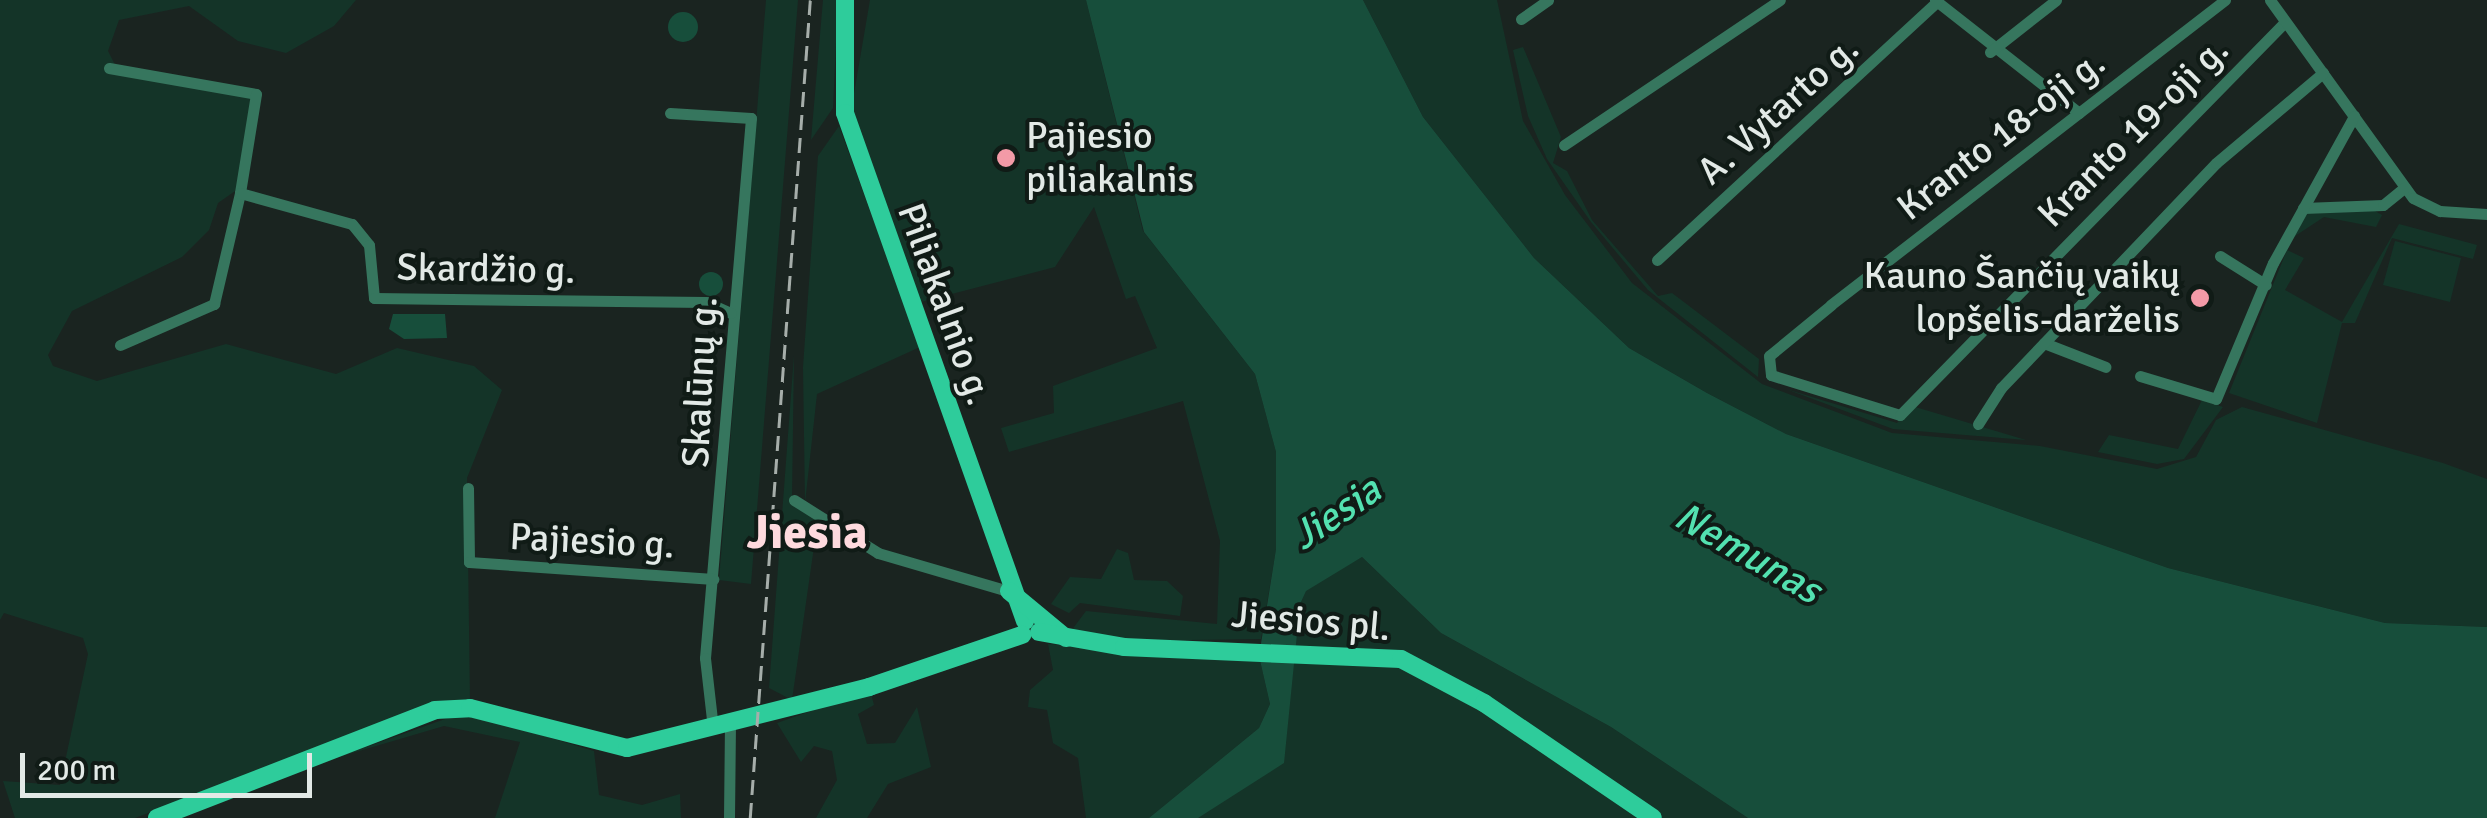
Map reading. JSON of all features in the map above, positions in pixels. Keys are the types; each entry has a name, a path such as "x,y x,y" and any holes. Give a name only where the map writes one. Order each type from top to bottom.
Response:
{"main road":[{"name":"Piliakalnio g.","path":"846,0 846,113 1008,590 1029,629"},
{"path":"1008,590 1066,638"},
{"name":"Jiesios pl.","path":"157,818 435,710 470,708 598,747 721,725 1029,629 1066,638 1331,652 1420,666 1652,818"}],"street":[{"path":"1521,19 1548,0"},
{"path":"1564,145 1780,0"},
{"name":"Kranto 18-oji g.","path":"1768,356 2226,0"},
{"path":"2270,0 2405,187 2430,208 2487,214"},
{"path":"1936,1 1990,52 2078,114"},
{"name":"A. Vytarto g.","path":"1658,260 1936,1"},
{"path":"1990,52 2050,2"},
{"name":"Kranto 19-oji g.","path":"1768,356 1771,374 1794,389 1900,415 2285,22"},
{"path":"109,68 256,94 240,193 214,304 120,345"},
{"path":"1978,424 2044,343 2226,154 2323,74"},
{"name":"Skalūnų g.","path":"670,113 751,118 731,313 704,686 721,725 729,818"},
{"path":"2140,376 2216,399 2303,208 2354,116"},
{"path":"2303,208 2383,205 2405,187"},
{"name":"Skardžio g.","path":"240,193 361,231 374,298 694,302 731,313"},
{"path":"2220,256 2266,285"},
{"path":"2044,343 2106,367"},
{"name":"Pajiesio g.","path":"468,488 469,562 713,579"},
{"path":"794,500 878,552 1008,590"}],"shaded area":[{"path":"0,0 356,0 334,26 286,53 238,41 189,6 119,20 108,51 117,69 251,97 238,189 218,203 209,230 182,257 72,311 48,355 53,366 97,381 226,344 336,374 397,348 474,366 502,390 467,478 470,702 378,726 135,818 15,818 3,781 60,785 88,654 83,638 4,613 0,620"},
{"path":"766,0 798,0 751,584 719,580"},
{"path":"823,0 838,0 833,108 811,140"},
{"path":"870,0 1086,0 1143,231 1255,374 1276,452 1276,549 1261,639 1118,641 1071,631 1086,611 1217,624 1220,541 1183,401 1009,452 1001,428 1054,413 1053,386 1157,348 1135,296 1126,299 1094,207 1055,267 917,303 851,111"},
{"path":"1363,0 1497,0 1523,121 1565,195 1632,283 1762,384 1892,433 2040,446 2157,469 2196,457 2216,420 2242,407 2443,463 2487,479 2487,627 2385,623 2168,568 1786,434 1707,393 1629,348 1534,258 1423,117"},
{"path":"1523,47 1561,137 1553,163 1567,171 1592,220 1658,296 1672,293 1759,359 1758,377 1648,290 1591,222 1547,159 1528,116 1513,50"},
{"path":"839,126 920,347 817,394 805,503 803,367 818,156"},
{"path":"2370,208 2382,215 2376,227 2324,217 2292,238 2304,213"},
{"path":"2399,224 2477,245 2473,259 2392,238 2355,323 2342,323 2317,423 2229,393 2287,250 2304,258 2285,290 2342,322"},
{"path":"2395,241 2461,258 2450,302 2383,285"},
{"path":"794,355 792,499 818,519 792,700 769,688"},
{"path":"1786,389 1897,423 1912,406 2026,440 1893,429"},
{"path":"2202,400 2223,407 2184,459 2157,464 2098,452 2109,435 2178,449"},
{"path":"1117,549 1128,553 1134,580 1167,581 1183,596 1180,616 1080,603 1069,613 1051,604 1070,577 1101,579"},
{"path":"1362,557 1441,633 1611,727 1748,818 1173,818 1271,745 1283,600"},
{"path":"1048,644 1259,656 1270,704 1259,728 1149,818 1086,818 1078,758 1053,743 1047,710 1028,707 1030,690 1053,670"},
{"path":"870,690 874,705 858,714 867,744 895,743 917,707 931,767 888,784 867,818 816,818 837,780 832,751 814,746 801,762 777,723"},
{"path":"465,712 594,751 599,795 642,805 680,794 681,818 495,818 520,742 444,726 332,759"}],"water":[{"name":"Nemunas","path":"1086,0 1363,0 1423,117 1534,258 1629,348 1707,393 1786,434 2168,568 2385,623 2487,627 2487,818 1748,818 1611,727 1441,633 1362,557 1306,591 1300,604 1284,763 1198,818 1149,818 1259,728 1270,704 1259,656 1276,549 1276,452 1255,374 1144,232"},
{"path":"683,12 694,16 698,27 694,38 683,42 672,38 668,27 672,16"},
{"path":"711,272 720,275 720,293 711,296 702,293 699,284 702,275"},
{"path":"393,314 445,314 447,338 404,339 389,329"}],"railway":[{"path":"750,818 810,0"}],"place":[{"name":"Pajiesio piliakalnis","path":"1006,158"},
{"name":"Kauno Šančių vaikų lopšelis-darželis","path":"2200,298"}],"district":[{"name":"Jiesia","path":"807,533"}]}
